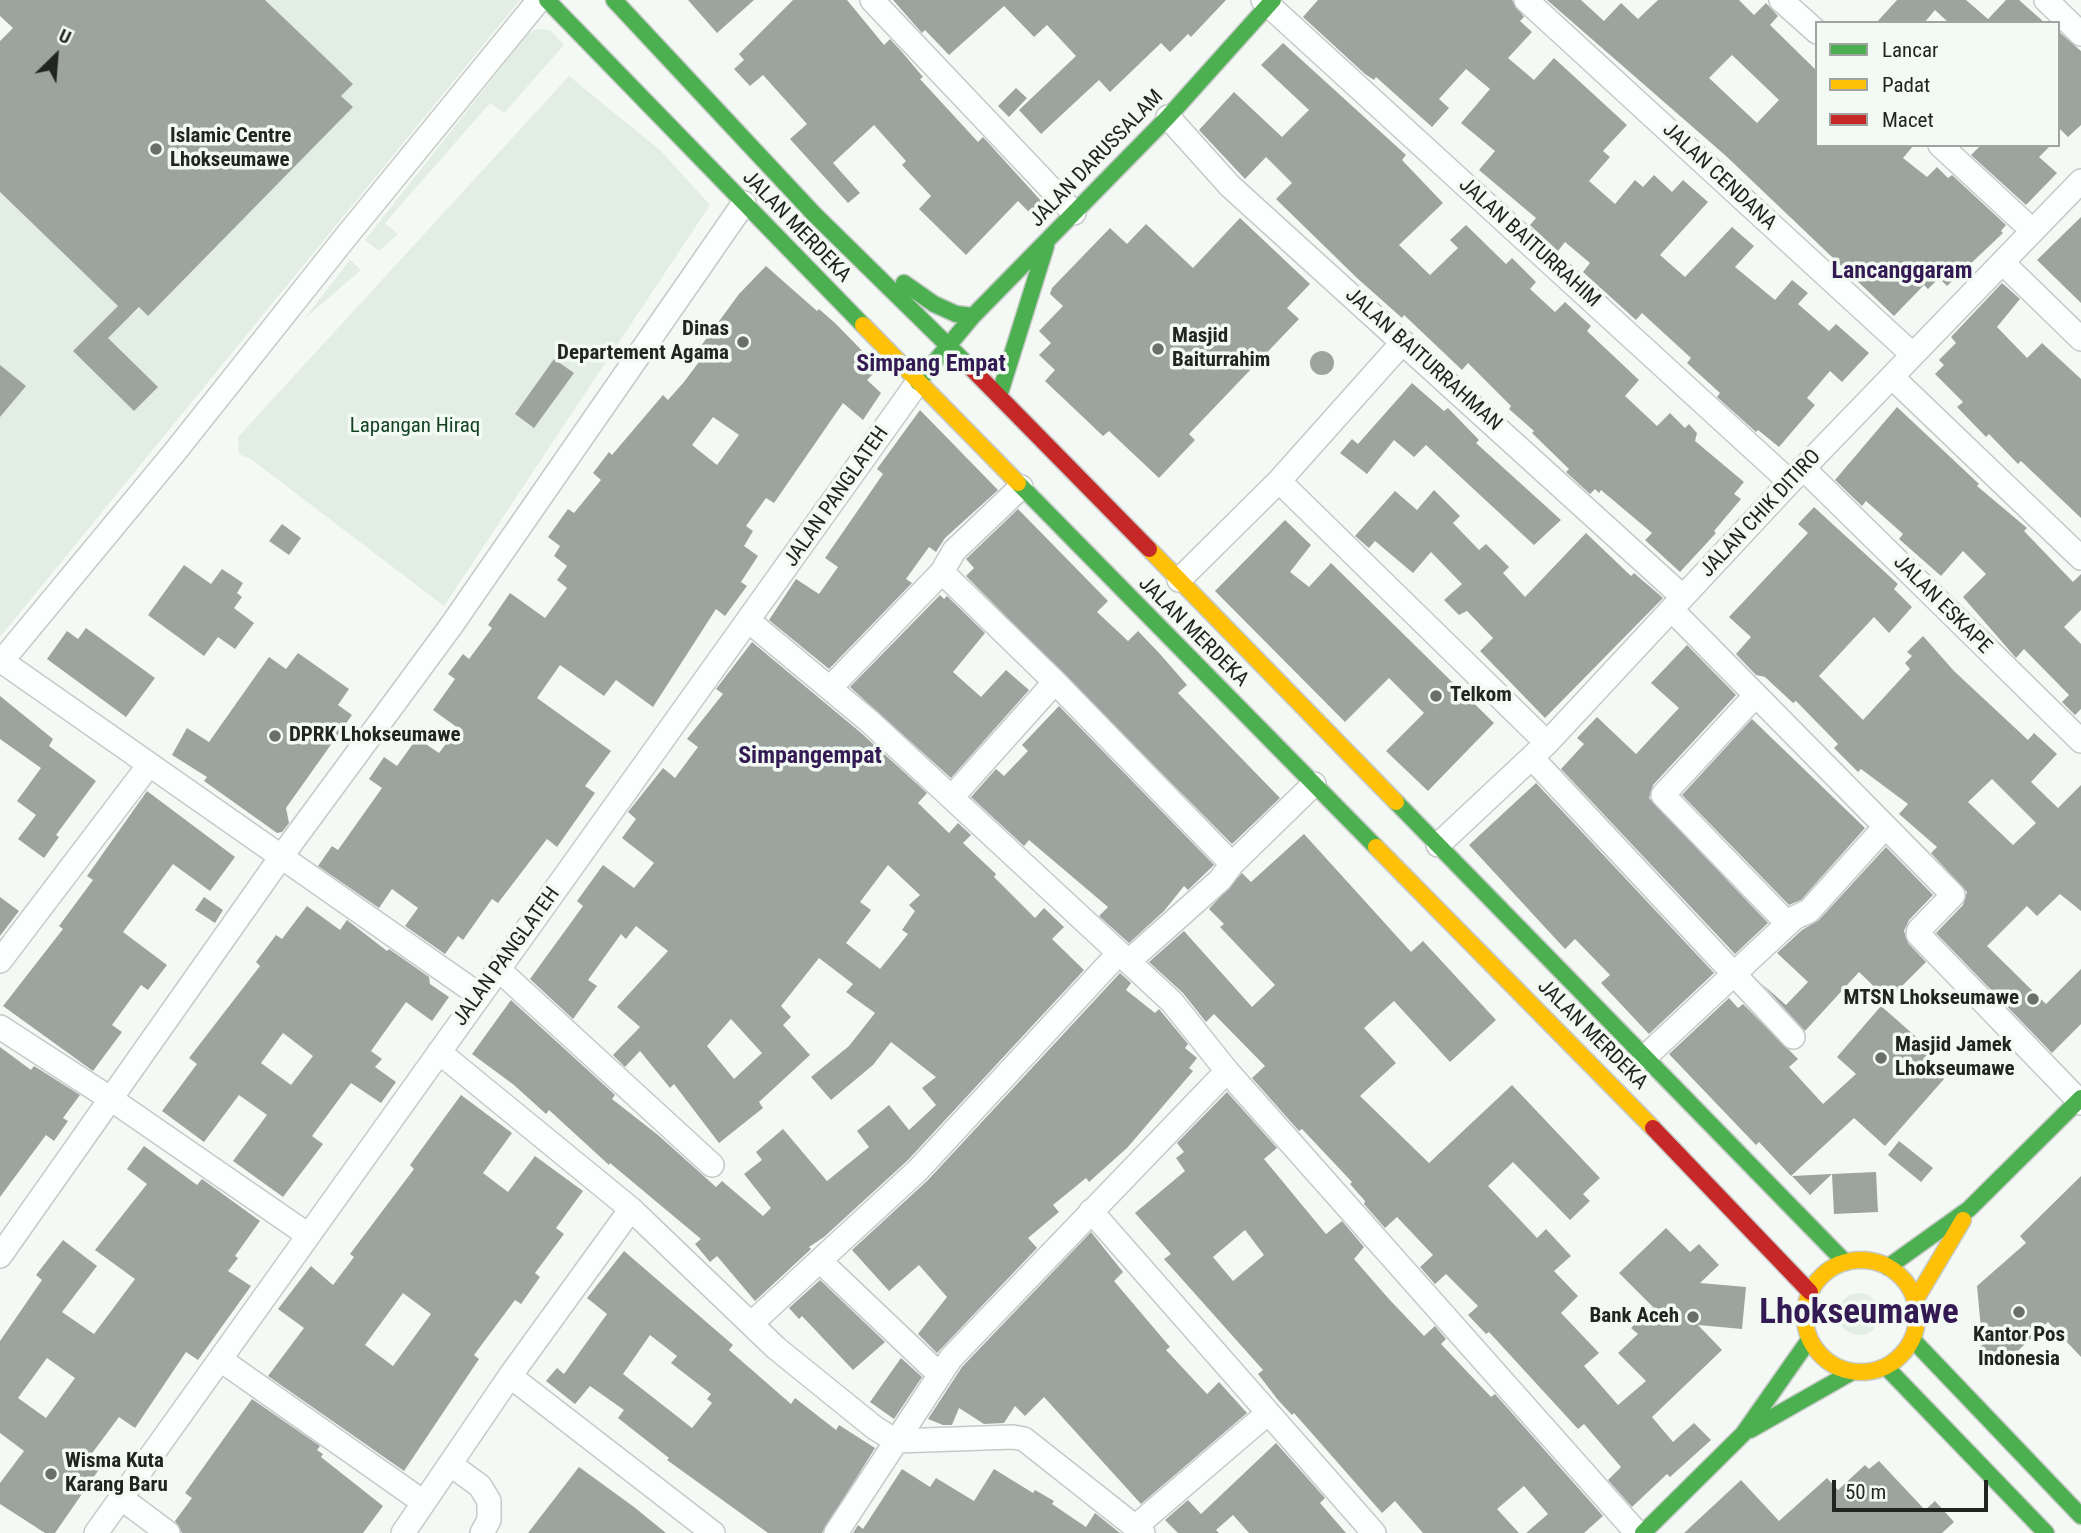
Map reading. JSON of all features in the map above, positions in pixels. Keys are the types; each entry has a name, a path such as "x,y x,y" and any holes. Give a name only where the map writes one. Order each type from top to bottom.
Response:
{"main road":[{"name":"JALAN MERDEKA","path":"547,0 918,382 1674,1149 1810,1292"},
{"name":"JALAN MERDEKA","path":"614,0 814,214 999,396 1846,1262"},
{"name":"JALAN DARUSSALAM","path":"918,382 947,344 1168,117 1268,2"},
{"path":"814,214 934,304 956,314 973,316"},
{"path":"999,396 1048,241"},
{"path":"1888,1267 1969,1209 2080,1101"},
{"path":"1916,1299 1969,1209"},
{"path":"1874,1261 1888,1267 1900,1275 1916,1299 1917,1327 1913,1340 1902,1356 1886,1367 1869,1372 1852,1372 1822,1357 1809,1339 1805,1309 1810,1292 1819,1279 1846,1262 1874,1261"},
{"path":"1643,1533 1743,1434 1809,1339"},
{"path":"1913,1340 2081,1516"},
{"path":"1886,1367 2046,1533"},
{"path":"1743,1434 1852,1372"}],"street":[{"path":"480,995 3,667 344,239 539,0"},
{"path":"872,0 1074,213"},
{"name":"JALAN CENDANA","path":"1527,0 1912,354"},
{"path":"1782,0 1815,30"},
{"path":"2046,0 2081,34"},
{"name":"JALAN BAITURRAHIM","path":"1268,2 1796,475"},
{"name":"JALAN BAITURRAHMAN","path":"1168,117 1230,186 1403,342 1677,603 1755,696 1953,895 1918,934 2080,1101"},
{"path":"1942,147 2033,231"},
{"name":"JALAN CHIK DITIRO","path":"1438,845 1540,750 1796,475 1912,354 2004,264 2081,181"},
{"path":"0,1256 281,857 451,625 744,204"},
{"path":"2004,264 2081,339"},
{"path":"1179,580 1279,481 1403,342"},
{"path":"1892,377 2081,558"},
{"name":"JALAN PANGLATEH","path":"96,1533 498,969 750,622 918,382"},
{"name":"JALAN ESKAPE","path":"1796,475 2081,741"},
{"path":"1279,481 1540,750 1734,974 1793,1037"},
{"path":"831,687 942,572 954,551 1021,486"},
{"path":"942,572 1055,682 1232,864"},
{"path":"750,622 831,687 1124,957 1187,1019 1227,1071 1637,1533"},
{"path":"951,797 1055,682"},
{"path":"1755,696 1663,795 1788,925"},
{"path":"0,961 149,765"},
{"path":"751,1324 918,1170 1124,957 1220,880 1232,864 1314,784"},
{"path":"1645,1057 1788,925 1809,911 1885,827"},
{"path":"498,969 712,1166"},
{"path":"0,1027 111,1098 308,1235"},
{"path":"439,1052 631,1209 751,1324 865,1420 897,1441 1013,1437 1024,1439 1139,1530 1269,1413"},
{"path":"836,1533 951,1358 1227,1071"},
{"path":"403,1533 510,1376 631,1209"},
{"path":"1091,1211 1374,1533"},
{"path":"820,1261 940,1375"},
{"path":"221,1360 424,1502"},
{"path":"510,1376 713,1533"},
{"path":"450,1465 480,1486 489,1501 488,1529"},
{"path":"121,1498 168,1533"}],"green space":[{"path":"265,0 520,0 0,637 0,192 130,317 353,107 341,96 352,84"},
{"path":"536,29 550,30 564,45 504,113 490,103 385,223 398,234 379,251 365,240 527,35"},
{"name":"Lapangan Hiraq","path":"569,76 661,151 710,205 444,606 252,460 239,454 238,437"},
{"path":"350,260 361,270 304,319"},
{"path":"1859,1293 1874,1299 1880,1314 1874,1329 1859,1335 1844,1329 1838,1314 1844,1299"}],"building":[{"name":"Islamic Centre Lhokseumawe","path":"0,0 265,0 353,84 341,96 353,107 148,316 139,307 108,338 158,387 134,411 73,351 118,306 0,192 0,41 13,28 0,16"},
{"path":"688,0 754,0 717,33"},
{"path":"793,0 847,0 884,45 890,39 923,77 920,79 978,142 983,137 1043,203 1031,214 1018,201 966,255 919,209 931,196 902,165 906,161 874,125 833,163 860,193 848,203 790,139 807,124 763,75 750,86 734,69 744,60 739,54"},
{"path":"893,0 1226,0 1191,37 1188,34 1170,52 1161,43 1110,92 1099,80 1041,134 1019,110 1076,56 1047,25 1034,37 1004,6 949,55 925,30 922,33"},
{"path":"1318,0 1512,0 1524,17 1520,21 1532,32 1508,58 1534,80 1554,58 1627,125 1603,151 1610,157 1589,181 1615,204 1635,180 1643,187 1654,175 1672,192 1683,180 1708,202 1660,255 1685,277 1732,227 1754,246 1735,267 1775,300 1792,280 1808,293 1798,304 1829,331 1836,324 1869,353 1842,382 1830,371 1807,398 1815,405 1779,447 1758,430 1756,432 1717,397 1720,393 1687,363 1691,358 1642,313 1636,320 1583,272 1590,263 1565,242 1558,251 1530,225 1536,218 1479,170 1495,151 1461,123 1490,89 1466,69 1439,99 1449,108 1432,127 1376,77 1374,80 1365,74 1303,17"},
{"path":"1547,0 1581,0 1604,21 1621,3 1638,19 1658,0 1739,0 1754,15 1766,3 1778,16 1770,25 1815,69 1815,147 1912,147 1903,158 1927,177 1937,167 1948,178 1952,175 2006,225 2001,231 2003,233 1947,286 1939,278 1928,289 1924,285 1894,316 1726,156","holes":["1732,55 1779,100 1757,123 1709,78"]},
{"path":"1897,0 1966,0 1988,19 2006,0 2019,0 2043,21 1947,21 1935,10 1926,21 1878,21"},
{"path":"2060,33 2081,51 2081,125 2068,137 2060,129"},
{"path":"1283,43 1406,155 1402,160 1443,203 1399,245 1430,275 1458,248 1450,240 1466,225 1506,264 1512,258 1536,282 1530,289 1555,312 1565,302 1591,326 1587,331 1639,380 1625,396 1657,426 1670,413 1685,428 1689,424 1697,433 1695,441 1744,482 1734,494 1741,499 1714,531 1716,533 1680,572 1645,540 1652,533 1601,490 1599,493 1595,489 1590,494 1566,472 1569,469 1468,363 1462,370 1404,315 1402,318 1357,278 1276,199 1292,183 1266,157 1245,179 1199,130 1234,92 1282,137 1309,110 1261,65"},
{"path":"1016,88 1027,98 1009,117 998,106"},
{"path":"1979,147 2049,147 2039,157 2057,173 2026,205 1971,155"},
{"path":"2081,217 2081,303 2037,260"},
{"name":"Masjid Baiturrahim","path":"1240,218 1310,284 1287,308 1299,319 1189,434 1195,440 1159,478 1109,431 1103,436 1045,381 1055,370 1039,355 1051,343 1039,331 1063,306 1050,294 1052,288 1110,228 1127,244 1146,224 1193,268"},
{"path":"766,266 817,311 819,309 835,323 879,368 867,380 881,393 863,420 843,403 774,503 766,498 746,526 753,531 744,546 758,556 741,582 747,586 725,616 716,609 653,707 616,680 604,696 560,665 537,698 611,751 585,786 595,793 557,847 547,839 498,903 492,899 463,940 458,936 445,954 405,926 418,908 392,889 379,908 318,866 332,846 338,850 382,788 369,779 384,757 397,766 417,738 439,753 458,728 433,710 455,679 448,674 463,654 469,659 492,628 488,625 510,593 545,618 567,588 557,580 567,566 554,556 560,546 548,537 568,509 574,513 601,480 593,473 609,452 612,455 663,395 668,400 684,382 704,355 698,350 739,294","holes":["713,417 739,435 717,465 692,445"]},
{"path":"2002,283 2020,299 1997,327 2027,358 2042,343 2081,379 2081,518 2021,461 2018,464 1989,434 1986,437 1957,407 1963,402 1935,374 1944,365 1939,360 1956,343 1951,337"},
{"path":"1322,351 1333,358 1334,363 1327,374 1322,375 1311,368 1310,363 1317,352"},
{"path":"554,359 574,373 534,428 515,414"},
{"path":"0,365 26,386 0,417"},
{"path":"1412,383 1444,411 1448,408 1479,440 1476,443 1561,520 1534,545 1426,445 1414,457 1394,440 1367,474 1340,453 1352,439 1358,444"},
{"path":"1897,407 1979,484 1977,486 2027,528 2024,531 2073,582 2081,574 2081,610 2064,627 2081,644 2081,709 2075,715 2062,702 2069,695 2024,649 2016,658 1963,597 1986,574 1963,551 1941,576 1899,539 1903,534 1866,501 1862,506 1835,480"},
{"path":"920,410 998,490 945,538 936,552 929,547 906,579 912,583 829,669 769,620 796,579 819,594 838,567 825,558 883,474 877,469"},
{"path":"1434,490 1460,516 1453,523 1479,550 1486,544 1509,567 1503,573 1525,597 1586,533 1631,576 1634,573 1663,598 1545,718 1480,651 1493,638 1467,611 1459,615 1444,600 1462,584 1431,552 1413,573 1375,541 1369,548 1355,536 1395,491 1417,510"},
{"path":"1814,507 1898,584 1894,589 1912,607 1889,633 1874,617 1819,676 1863,720 1910,669 1905,663 1912,656 1907,652 1923,636 1954,671 2028,740 2034,733 2057,754 2031,782 2058,808 2081,785 2081,911 2060,894 2037,916 2027,906 1987,946 2046,1004 2081,969 2081,1024 2052,1053 1936,933 1963,905 1967,892 1931,853 1937,847 1899,814 1908,804 1861,769 1858,772 1834,748 1838,744 1796,701 1793,703 1765,677 1756,675 1736,654 1751,637 1729,617 1808,533 1798,524","holes":["1992,779 2036,823 2013,845 1968,802"]},
{"path":"1018,509 1108,601 1097,612 1128,641 1138,631 1187,685 1178,693 1280,798 1232,844 966,576 974,568 966,559"},
{"path":"1285,520 1311,545 1290,572 1309,587 1331,563 1494,723 1428,791 1386,751 1424,713 1389,678 1345,722 1215,591"},
{"path":"282,524 301,538 289,555 269,541"},
{"path":"184,565 211,584 222,569 243,583 237,593 242,597 234,608 254,623 235,649 218,637 204,656 148,615"},
{"path":"940,595 944,599 947,596 985,633 953,672 981,697 1006,670 1029,690 951,778 850,687"},
{"path":"86,628 155,678 126,717 47,659 67,631 78,639"},
{"path":"752,642 860,732 927,793 918,803 949,833 958,823 971,835 963,843 996,874 994,877 1035,918 1044,908 1064,927 1052,939 1084,970 908,1160 824,1237 809,1247 811,1249 755,1301 717,1256 710,1262 695,1244 701,1239 610,1163 609,1165 549,1110 546,1114 514,1085 472,1054 511,1000 615,1095 612,1099 658,1135 716,1187 722,1181 763,1216 771,1208 744,1174 762,1160 756,1152 783,1129 827,1181 869,1147 857,1131 889,1105 909,1130 936,1105 922,1088 936,1077 891,1042 873,1065 831,1100 811,1077 849,1046 875,1013 846,992 853,984 819,958 781,1006 791,1017 783,1025 810,1055 759,1102 763,1108 719,1143 674,1084 670,1088 640,1051 625,1067 613,1055 640,1027 617,1007 668,951 636,926 626,939 621,934 588,980 597,986 573,1019 530,979 583,906 577,901 603,865 634,888 654,863 622,838 636,819 628,812 663,768 675,778 698,747 687,739 723,694 716,689","holes":["888,865 920,895 909,905 915,911 902,930 908,934 880,969 846,943 871,910 860,902","731,1019 762,1053 734,1079 707,1046"]},
{"path":"1687,645 1736,695 1653,785 1649,798 1768,923 1735,954 1561,769 1584,744 1577,738 1597,717 1636,754 1679,708 1651,683"},
{"name":"DPRK Lhokseumawe","path":"298,653 349,689 338,705 352,715 286,808 289,823 282,832 277,833 204,781 207,777 172,755 187,728 209,742 269,657 286,669"},
{"path":"0,696 53,739 49,746 96,781 56,835 59,837 44,858 18,839 36,815 17,801 41,768 0,739"},
{"path":"1059,706 1214,865 1188,890 1184,886 1164,911 1129,943 1099,916 1108,907 1029,840 1024,846 971,797 996,769 1004,776 1028,751 1022,745"},
{"path":"1752,719 1865,828 1801,900 1789,905 1682,795"},
{"path":"1536,783 1714,973 1649,1034 1601,983 1610,975 1575,939 1565,949 1469,845"},
{"path":"147,791 235,857 210,891 173,864 123,932 167,965 148,990 141,985 112,1025 122,1032 93,1071 3,1006 63,929 59,926 93,880 87,876"},
{"path":"1304,834 1411,952 1423,941 1496,1020 1450,1062 1394,1001 1364,1028 1396,1063 1360,1096 1429,1163 1512,1085 1600,1178 1583,1194 1590,1201 1570,1220 1513,1162 1488,1186 1537,1238 1546,1229 1571,1256 1554,1271 1578,1296 1561,1313 1599,1353 1584,1366 1618,1405 1646,1381 1618,1353 1638,1334 1631,1328 1653,1307 1619,1273 1666,1228 1690,1252 1699,1244 1719,1265 1700,1283 1746,1287 1742,1329 1698,1325 1722,1350 1652,1417 1673,1442 1694,1423 1711,1440 1670,1477 1667,1474 1632,1507 1608,1480 1621,1467 1584,1424 1578,1429 1489,1332 1486,1334 1468,1315 1478,1306 1446,1274 1435,1284 1420,1267 1433,1255 1397,1217 1385,1228 1364,1204 1365,1201 1350,1184 1352,1182 1302,1129 1299,1131 1252,1078 1265,1066 1214,1014 1206,1022 1183,993 1149,962 1184,931 1252,1007 1275,985 1220,927 1224,924 1209,909 1242,873 1251,882"},
{"path":"1886,847 1933,895 1909,920 1904,931 1908,943 1926,962 1888,1000 1859,972 1805,1031 1762,984 1786,1005 1808,982 1777,953 1802,930 1819,920"},
{"path":"0,897 19,911 0,936"},
{"path":"204,897 223,910 215,923 195,910"},
{"path":"307,906 340,930 347,920 387,951 389,949 429,977 430,984 449,997 432,1021 406,1002 371,1051 382,1059 375,1067 396,1082 381,1103 351,1083 312,1136 323,1144 283,1197 233,1161 267,1115 239,1095 204,1142 162,1111 197,1064 189,1058 260,966 256,962 276,935 282,939","holes":["283,1033 313,1056 291,1085 261,1063"]},
{"path":"1120,973 1131,983 1126,990 1155,1013 1159,1009 1188,1044 1185,1048 1197,1058 1189,1068 1193,1071 1127,1148 1089,1182 1086,1178 1053,1205 1059,1212 1028,1238 1037,1248 937,1353 918,1334 947,1297 919,1265 889,1291 852,1250 928,1180"},
{"path":"1729,998 1738,1008 1743,1004 1798,1059 1789,1067 1823,1104 1856,1074 1837,1057 1881,1006 1931,1050 1923,1060 1944,1079 1885,1146 1854,1118 1791,1176 1759,1142 1756,1145 1669,1054"},
{"path":"0,1047 31,1070 34,1066 80,1095 63,1118 68,1121 54,1141 46,1135 0,1197"},
{"path":"1227,1092 1277,1148 1264,1159 1326,1234 1342,1221 1364,1247 1354,1259 1388,1298 1424,1336 1435,1326 1446,1339 1441,1344 1491,1397 1495,1394 1603,1516 1584,1533 1526,1533 1548,1514 1524,1486 1497,1509 1519,1533 1423,1533 1395,1501 1382,1513 1294,1413 1292,1415 1278,1400 1258,1374 1263,1370 1164,1259 1171,1254 1135,1213 1185,1171 1176,1158 1184,1152 1177,1143","holes":["1245,1230 1264,1255 1233,1281 1213,1257"]},
{"path":"461,1095 512,1133 483,1173 508,1192 535,1156 583,1191 556,1228 564,1234 535,1273 540,1277 521,1304 515,1300 474,1355 479,1359 404,1471 268,1376 304,1328 278,1309 311,1266 333,1285 354,1257 350,1254 414,1169 410,1165","holes":["403,1293 431,1314 393,1366 365,1345"]},
{"path":"1899,1141 1933,1168 1921,1182 1888,1155"},
{"path":"144,1146 197,1185 202,1179 260,1221 235,1256 238,1258 228,1271 251,1286 198,1360 186,1352 135,1428 119,1417 90,1456 102,1465 55,1533 45,1533 0,1504 0,1483 24,1451 0,1433 0,1341 42,1280 36,1275 63,1240 97,1266 62,1312 94,1334 135,1279 95,1250 147,1184 127,1169","holes":["47,1358 75,1378 46,1418 18,1398"]},
{"path":"1876,1172 1878,1212 1834,1214 1832,1174"},
{"path":"1832,1174 1810,1195 1792,1176"},
{"path":"2081,1176 2081,1357 2048,1322 2000,1368 1980,1347 1989,1338 1981,1329 1977,1286 2026,1243 2020,1236"},
{"path":"1091,1232 1123,1272 1114,1281 1170,1347 1166,1350 1207,1394 1219,1382 1247,1413 1141,1504 1044,1397 1025,1416 1015,1406 1004,1423 984,1424 959,1408 952,1425 943,1425 928,1419 962,1367"},
{"path":"624,1251 733,1345 729,1350 791,1404 795,1398 836,1430 839,1425 875,1448 822,1533 768,1533 667,1460 669,1458 618,1418 624,1410 590,1386 575,1404 546,1381 557,1368 564,1374 607,1314 587,1298","holes":["650,1335 677,1356 671,1363 711,1394 707,1399 712,1403 692,1428 623,1374"]},
{"path":"820,1280 885,1342 853,1370 802,1316 799,1319 789,1308"},
{"path":"901,1358 922,1377 894,1419 870,1402"},
{"path":"252,1399 320,1446 317,1450 323,1454 321,1457 383,1506 363,1533 182,1533 175,1521 192,1498 185,1493"},
{"path":"1276,1443 1325,1498 1320,1503 1346,1533 1249,1533 1233,1515 1216,1530 1219,1533 1178,1533 1165,1520 1188,1500 1201,1514"},
{"path":"1879,1461 1925,1510 1935,1501 1954,1522 1942,1533 1684,1533 1741,1480 1779,1521 1827,1478 1838,1490 1865,1465 1869,1469"},
{"path":"579,1467 634,1507 666,1533 528,1533"},
{"path":"902,1469 930,1487 936,1478 974,1501 994,1469 1033,1493 1035,1490 1054,1501 1052,1504 1086,1527 1095,1513 1120,1533 853,1533 858,1525 863,1529"}],"traffic: fast":[{"path":"547,0 863,325"},
{"path":"614,0 814,214 972,369"},
{"path":"918,382 973,316 1168,117 1273,0"},
{"path":"999,396 1046,246"},
{"path":"904,283 934,304 956,314 973,316"},
{"path":"1018,483 1376,847"},
{"path":"1396,802 1845,1262"},
{"path":"1888,1267 1969,1209 2081,1098"},
{"path":"1643,1533 1743,1434 1809,1340"},
{"path":"1913,1340 2081,1516"},
{"path":"1886,1367 2046,1533"},
{"path":"1750,1430 1852,1372"}],"traffic: slow":[{"path":"863,325 1018,483"},
{"path":"1149,549 1396,802"},
{"path":"1376,847 1653,1128"},
{"path":"1916,1299 1963,1220"},
{"path":"1861,1260 1883,1264 1901,1276 1913,1294 1917,1316 1913,1338 1901,1356 1883,1368 1861,1372 1839,1368 1821,1356 1809,1338 1805,1316 1809,1294 1821,1276 1839,1264 1861,1260"}],"traffic: jam":[{"path":"972,369 1149,549"},
{"path":"1653,1128 1810,1292"}],"place":[{"name":"Islamic Centre Lhokseumawe","path":"156,149"},
{"name":"Dinas Departement Agama","path":"743,342"},
{"name":"Masjid Baiturrahim","path":"1158,349"},
{"name":"Telkom","path":"1436,696"},
{"name":"DPRK Lhokseumawe","path":"275,736"},
{"name":"MTSN Lhokseumawe","path":"2033,999"},
{"name":"Masjid Jamek Lhokseumawe","path":"1881,1058"},
{"name":"Kantor Pos Indonesia","path":"2019,1312"},
{"name":"Bank Aceh","path":"1693,1317"},
{"name":"Wisma Kuta Karang Baru","path":"51,1474"}],"district":[{"name":"Lancanggaram","path":"1902,272"},
{"name":"Simpang Empat","path":"931,365"},
{"name":"Simpangempat","path":"810,757"},
{"name":"Lhokseumawe","path":"1859,1314"}]}
